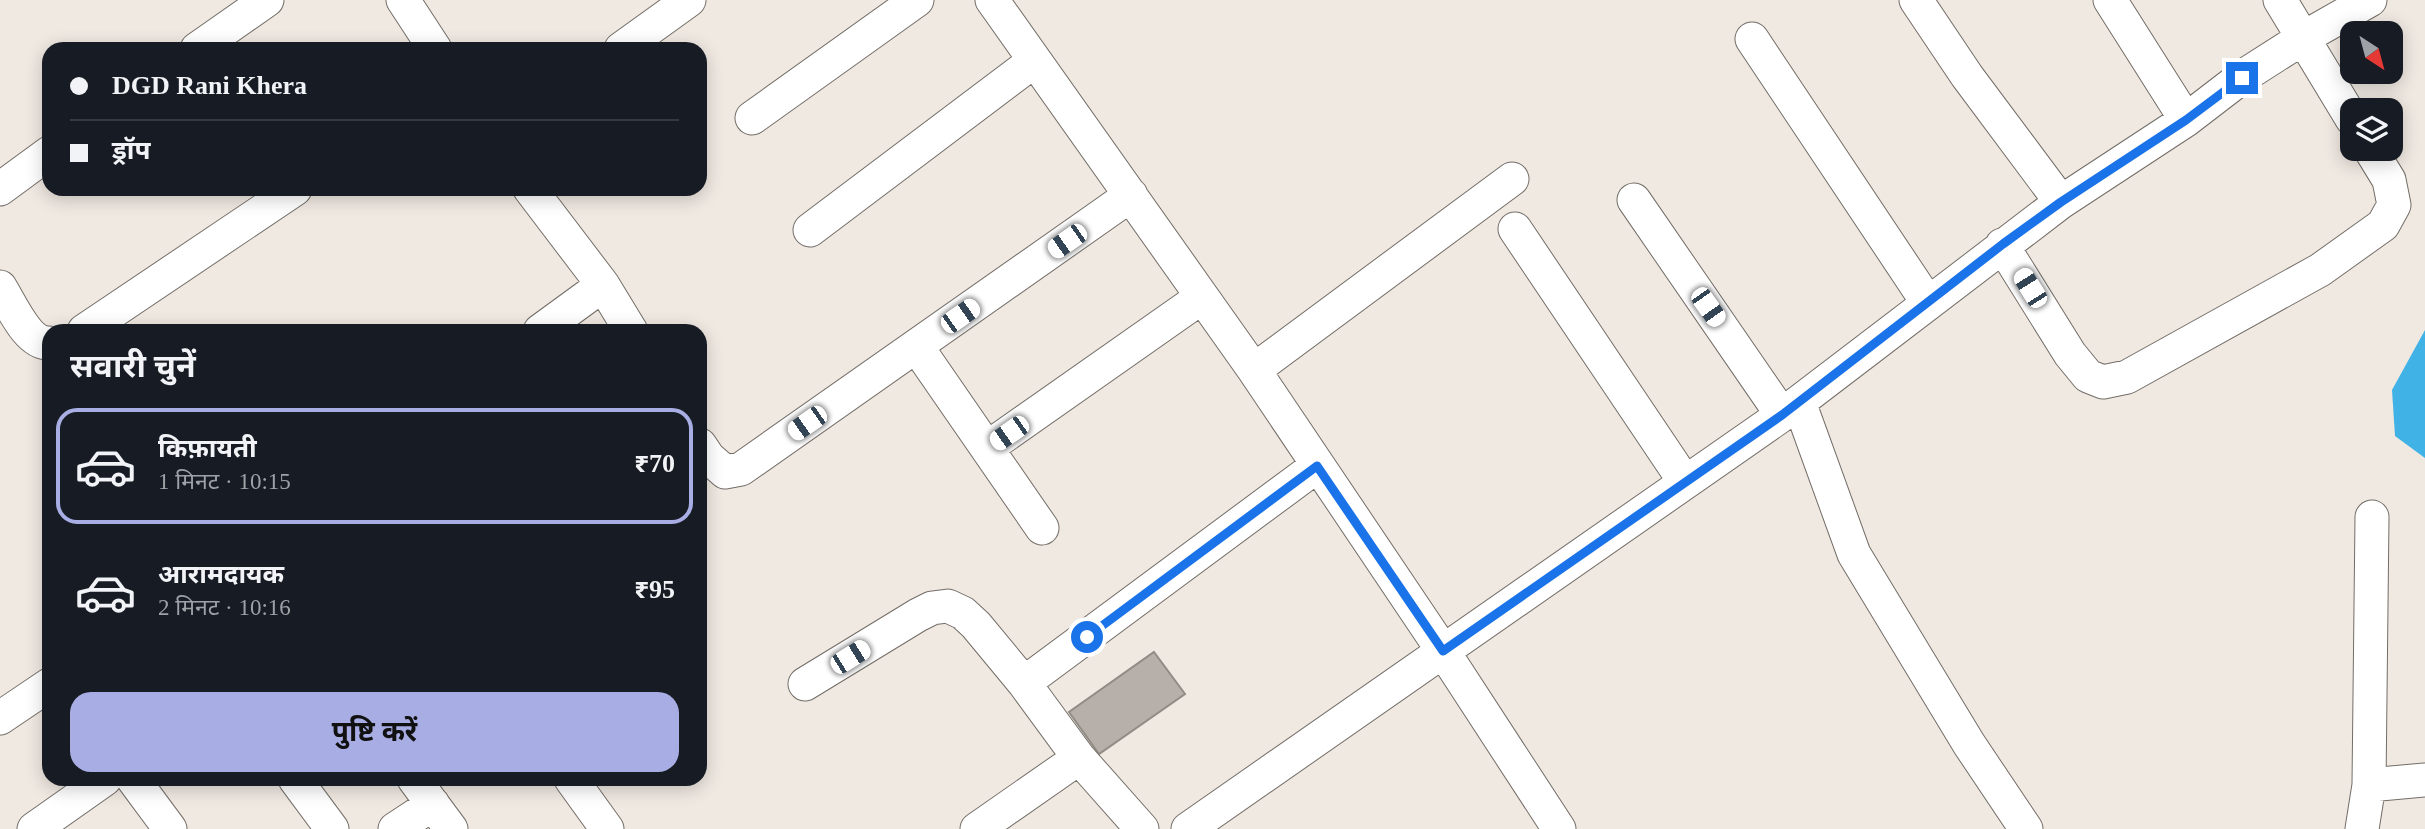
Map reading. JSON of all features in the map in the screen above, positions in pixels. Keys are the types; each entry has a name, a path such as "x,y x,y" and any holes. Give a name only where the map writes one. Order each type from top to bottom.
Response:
{"street":[{"path":"207,42 267,0"},
{"path":"402,0 431,42"},
{"path":"627,42 653,10 689,0"},
{"path":"752,118 917,0"},
{"path":"992,0 1254,370 1559,829"},
{"path":"1916,0 1967,75 2061,202"},
{"path":"2110,0 2186,120"},
{"path":"2280,0 2340,99"},
{"path":"1188,829 1791,408 2061,202 2186,120 2242,78 2303,38 2370,0"},
{"path":"1752,39 1928,303"},
{"path":"810,230 1034,61"},
{"path":"0,189 42,158"},
{"path":"2003,244 2070,354 2088,376 2103,382 2127,377 2320,270 2383,225 2393,205 2389,180 2377,161"},
{"path":"1254,370 1512,179"},
{"path":"707,456 725,472 741,469 1131,195"},
{"path":"94,324 285,196"},
{"path":"535,196 603,285 627,324"},
{"path":"1633,200 1791,408 1854,554 1969,744 2026,829"},
{"path":"1515,229 1685,482"},
{"path":"550,324 603,285"},
{"path":"0,287 31,337 42,343"},
{"path":"987,448 1202,297"},
{"path":"917,347 1042,528"},
{"path":"1024,683 1317,466"},
{"path":"2362,829 2369,785 2372,517"},
{"path":"805,684 918,615 932,608 948,606 963,613 976,625 1024,683 1079,758 1142,829"},
{"path":"0,718 42,690"},
{"path":"977,829 1079,758"},
{"path":"2369,785 2425,780"},
{"path":"34,829 95,786"},
{"path":"138,786 170,829"},
{"path":"300,786 332,829"},
{"path":"576,786 607,829"},
{"path":"395,829 432,804"}],"water":[{"path":"2425,330 2425,458 2395,436 2392,390"}],"building":[{"path":"1154,652 1185,694 1099,754 1069,712"}],"route":[{"path":"1087,637 1317,466 1443,651 1782,415 2003,244 2061,202 2186,120 2242,78"}]}
